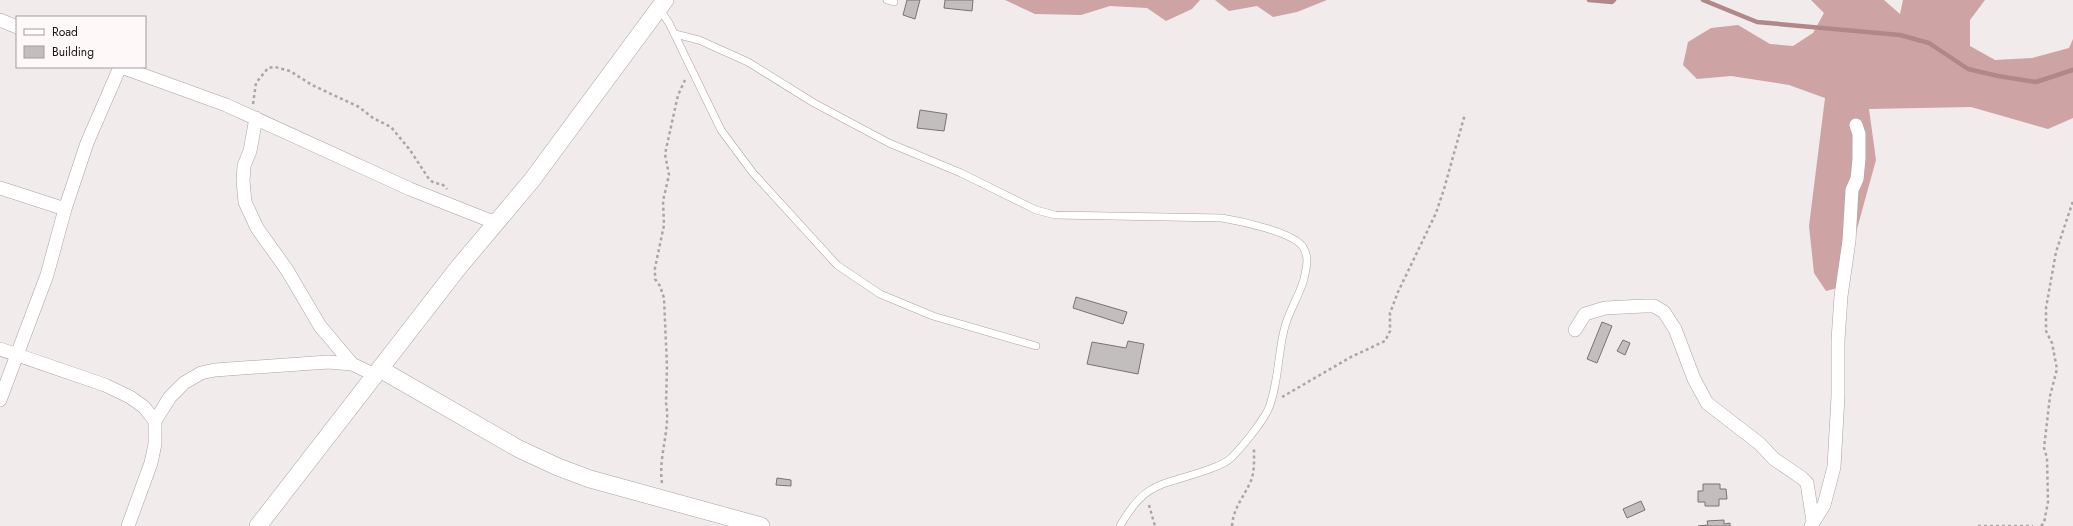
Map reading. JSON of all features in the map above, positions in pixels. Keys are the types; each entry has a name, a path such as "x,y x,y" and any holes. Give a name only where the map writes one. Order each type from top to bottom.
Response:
{"street":[{"path":"258,526 458,268 532,180 662,4"},
{"path":"0,20 16,27"},
{"path":"0,400 47,275 65,209 90,137 120,68"},
{"path":"123,68 253,117 446,203 496,223"},
{"path":"253,117 250,151 244,166 243,181 245,202 257,228 287,270 320,326 352,364"},
{"path":"1812,524 1824,505 1834,467 1841,296 1850,241 1852,190 1857,179 1859,159 1859,134 1856,125"},
{"path":"0,188 65,209"},
{"path":"1574,330 1585,314 1605,308 1654,306 1664,312 1675,329 1694,379 1707,403 1760,444 1774,459 1807,483 1812,524"},
{"path":"0,349 105,385 130,397 144,407 155,421"},
{"path":"128,526 155,444 155,421 170,397 184,383 201,373 215,370 280,367 328,362 352,364 377,372 519,449 558,467 590,479 761,526"}],"lane":[{"path":"662,4 721,130 753,173 837,265 880,294 933,316 1036,346"},
{"path":"675,34 699,40 748,62 814,103 889,143 961,173 1036,210 1055,215 1222,218 1258,225 1294,240 1302,246 1307,254 1307,266 1302,284 1284,329 1270,404 1267,410 1254,430 1230,459 1219,466 1178,478 1144,493 1129,509 1120,526"}],"path":[{"path":"253,117 256,83 261,75 268,68 275,66 290,71 312,85 359,107 374,118 391,127 410,150 429,179 446,186 446,203"},
{"path":"676,503 663,488 661,479 668,411 666,403 666,326 664,298 660,286 655,279 655,268 664,225 663,201 669,174 665,154 678,95 692,69"},
{"path":"1270,404 1351,357 1385,341 1388,337 1390,331 1390,313 1398,292 1436,213 1465,114"},
{"path":"2041,526 2044,523 2048,502 2047,458 2044,448 2050,396 2057,369 2052,343 2046,331 2046,308 2056,252 2073,201"},
{"path":"1232,526 1236,509 1252,475 1254,430"},
{"path":"1144,493 1155,526"},
{"path":"1978,526 2033,526"}],"shaded area":[{"path":"1005,0 1200,0 1192,9 1166,21 1147,8 1110,6 1081,15 1035,14"},
{"path":"1215,0 1327,0 1297,12 1273,17 1257,6 1229,11"},
{"path":"1811,0 1884,0 1900,14 1903,0 1985,0 1970,20 1970,46 1995,60 2032,58 2069,48 2073,39 2073,118 2048,129 1971,107 1869,109 1876,160 1841,287 1826,291 1814,273 1809,226 1825,98 1789,85 1731,76 1697,79 1683,65 1688,42 1711,28 1738,25 1770,44 1793,46 1813,33 1824,13"}],"building":[{"path":"907,0 920,0 915,19 903,15"},
{"path":"945,0 973,0 972,11 944,8"},
{"path":"920,110 947,114 944,131 917,128"},
{"path":"1076,297 1127,312 1123,324 1073,308"},
{"path":"1602,322 1612,326 1597,363 1587,359"},
{"path":"1623,340 1630,343 1625,355 1617,351"},
{"path":"1128,341 1144,344 1138,374 1087,364 1092,342 1126,348"},
{"path":"777,478 791,480 791,486 776,485"},
{"path":"1703,484 1720,484 1720,489 1726,489 1727,499 1719,499 1719,506 1705,506 1705,502 1698,502 1698,491 1703,491"},
{"path":"1641,501 1645,510 1627,518 1623,509"},
{"path":"1724,520 1724,524 1730,523 1730,526 1698,526 1708,525 1707,521"}],"waterway":[{"path":"1589,0 1612,2 1614,0"},
{"path":"1703,0 1757,22 1900,35 1929,43 1968,69 1998,76 2036,82 2073,70"}]}
